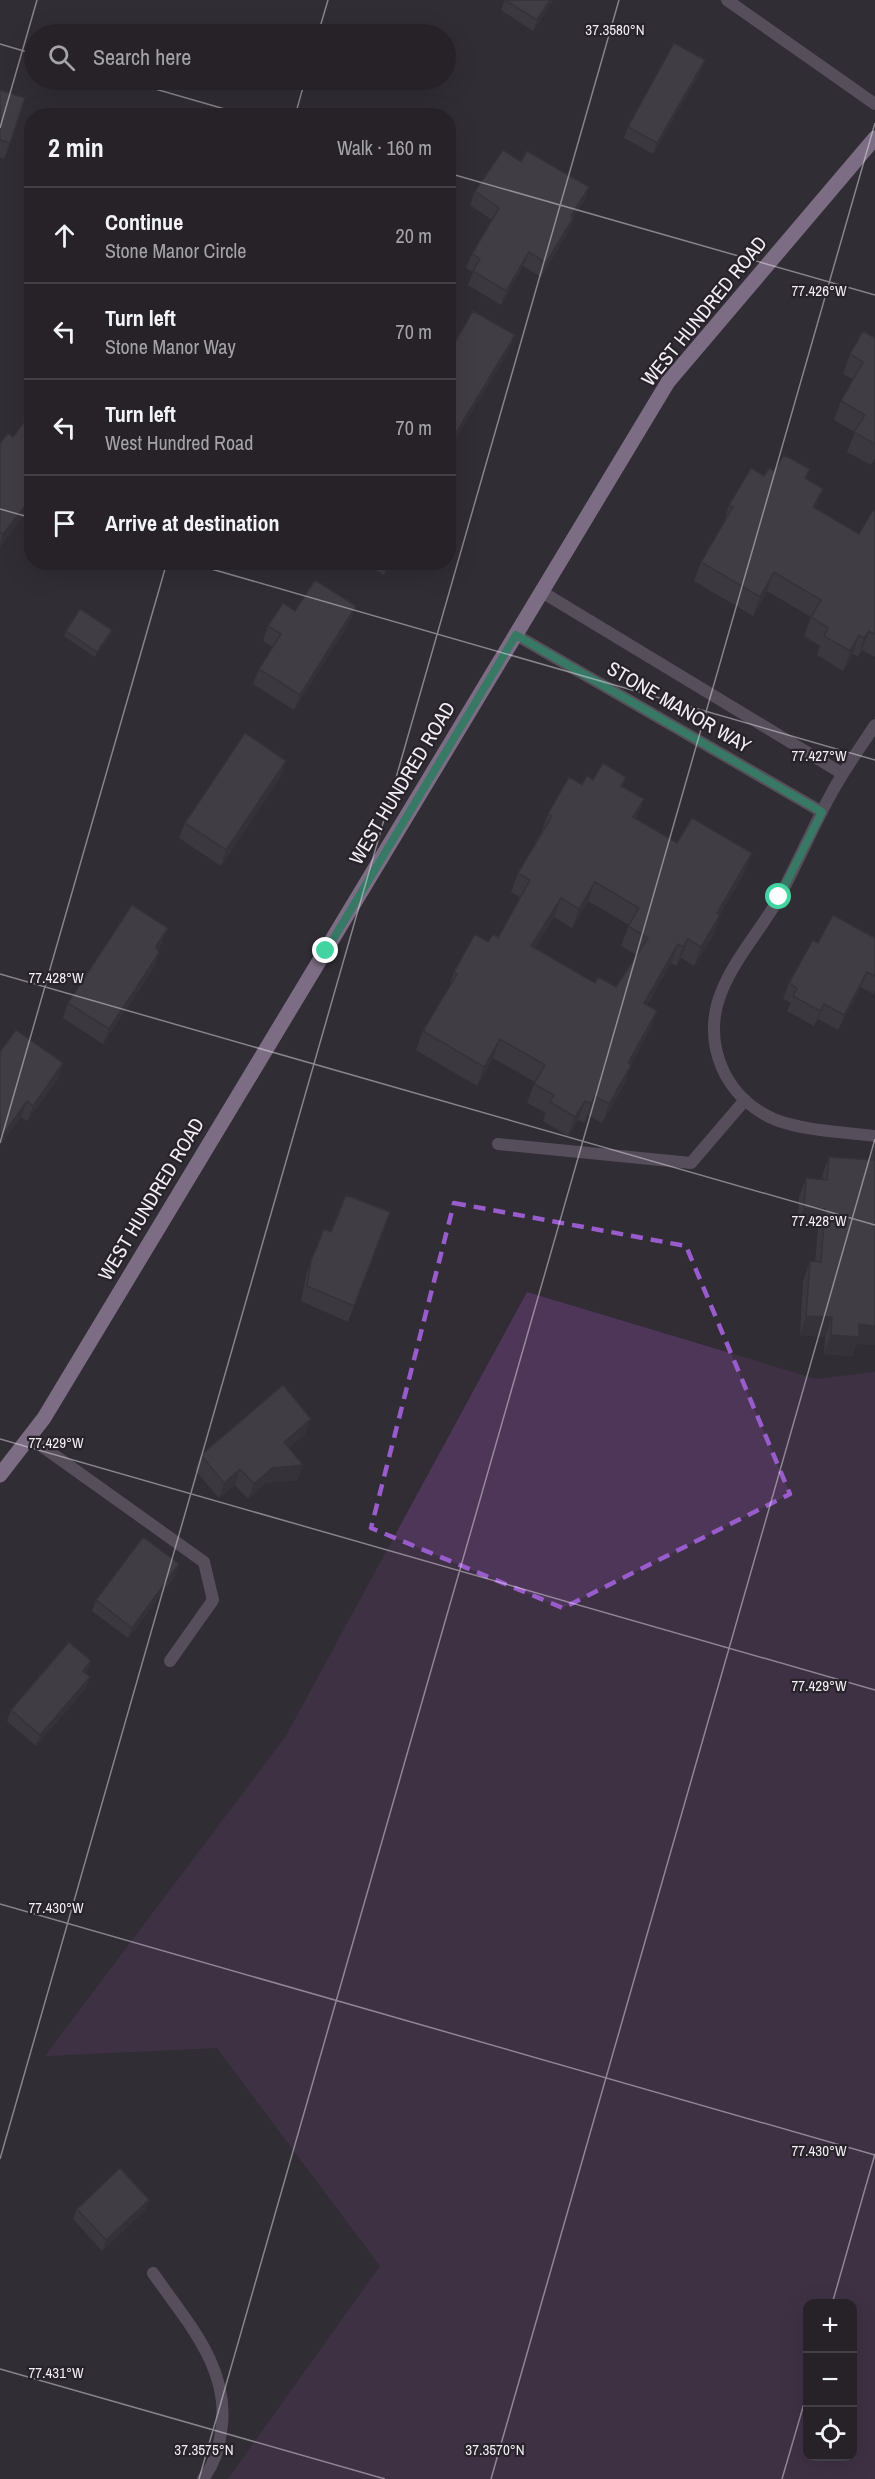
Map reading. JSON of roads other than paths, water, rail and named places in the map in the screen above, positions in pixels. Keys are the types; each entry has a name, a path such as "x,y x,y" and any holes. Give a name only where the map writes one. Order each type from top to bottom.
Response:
{"main road":[{"name":"WEST HUNDRED ROAD","path":"0,1475 50,1407 668,382 875,138"}],"street":[{"path":"727,0 875,104"},
{"name":"STONE MANOR WAY","path":"542,592 843,774"},
{"name":"STONE MANOR WAY","path":"516,635 822,812"},
{"path":"875,725 843,774 779,897 742,954 721,992 712,1031 717,1059 733,1088 753,1107 777,1120 875,1136"},
{"path":"498,1144 691,1163 745,1100"},
{"path":"29,1437 204,1562 213,1600 170,1661"},
{"path":"153,2272 211,2358 222,2387 224,2418 219,2449 203,2479"}]}
